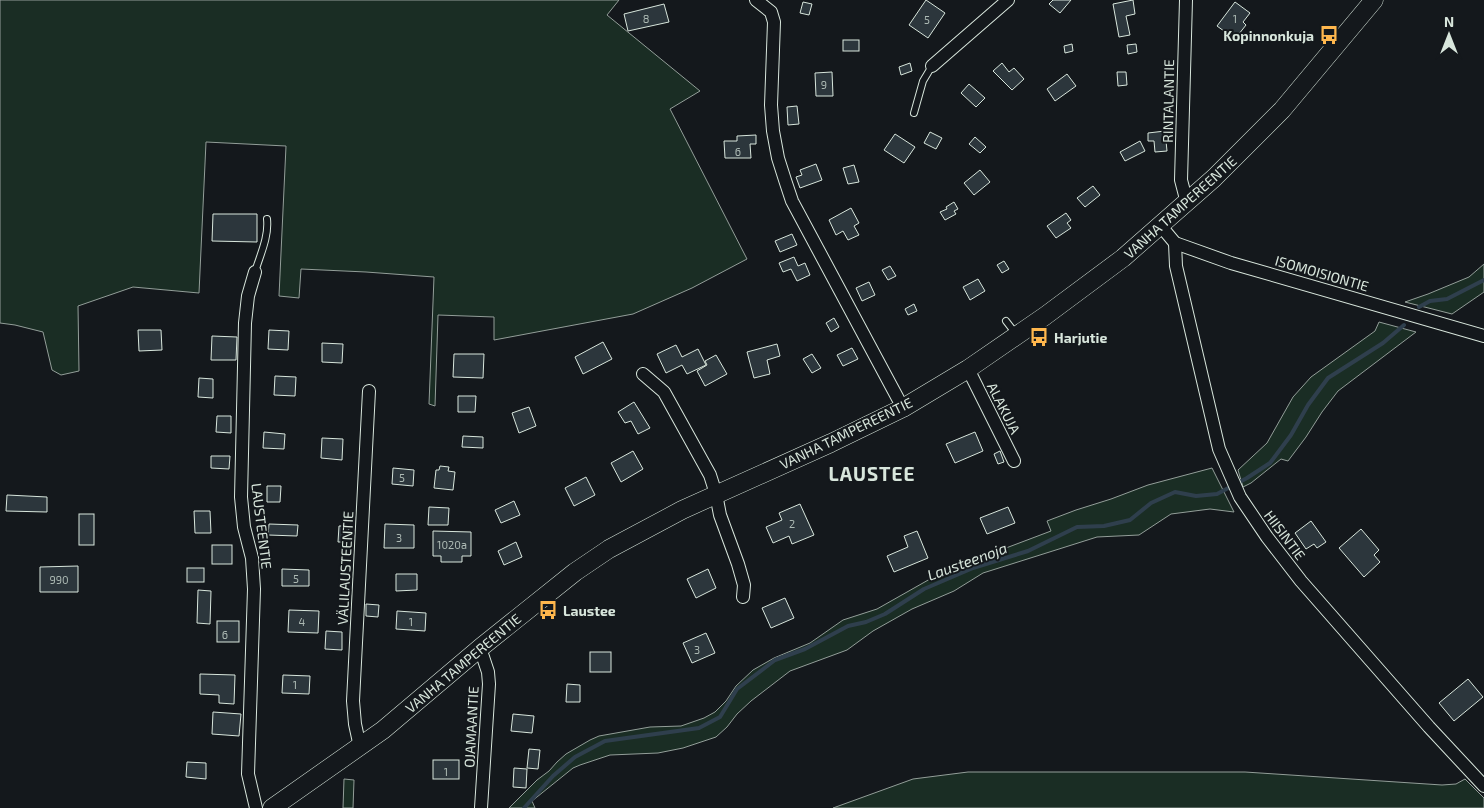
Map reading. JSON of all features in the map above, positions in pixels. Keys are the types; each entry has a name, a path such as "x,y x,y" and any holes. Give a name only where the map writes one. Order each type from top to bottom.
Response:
{"main road":[{"name":"VANHA TAMPEREENTIE","path":"272,808 383,730 480,648 575,572 609,548 682,510 902,408 968,369 1012,328 1124,258 1187,203 1282,110 1374,0"}],"street":[{"path":"756,0 771,12 774,22 771,105 773,131 778,158 792,201 902,408"},
{"path":"932,66 1008,0"},
{"name":"RINTALANTIE","path":"1186,0 1181,180 1187,203"},
{"path":"1160,225 1175,243"},
{"name":"ISOMOISIONTIE","path":"1175,243 1231,262 1484,336"},
{"name":"HIISINTIE","path":"1175,243 1176,266 1219,450 1238,493 1267,537 1301,581 1429,727 1484,786"},
{"name":"LAUSTEENTIE","path":"255,272 248,296 245,323 241,497 244,527 252,558 254,589 248,774 256,808"},
{"name":"ALAKUJA","path":"968,369 1014,460"},
{"path":"643,374 664,392 710,474 720,515 744,585 743,597"},
{"name":"VÄLILAUSTEENTIE","path":"360,747 353,701 369,391"},
{"name":"OJAMAANTIE","path":"480,648 488,672 481,808"}],"lane":[{"path":"914,113 923,81 932,66"},
{"name":"LAUSTEENTIE","path":"255,272 266,237 268,227 266,219"}],"green space":[{"path":"0,0 619,0 607,15 700,91 670,109 747,259 692,288 633,314 494,340 494,317 438,315 435,406 429,404 434,277 301,269 299,298 279,296 286,146 206,142 199,293 133,287 78,306 79,371 61,375 52,370 43,332 0,323"},
{"path":"1484,264 1484,292 1452,314 1405,302 1469,277"},
{"path":"1379,322 1416,332 1338,391 1288,461 1281,459 1251,483 1243,487 1238,470 1267,443 1293,397 1311,377 1375,331"},
{"path":"1212,468 1234,512 1210,509 1171,514 1139,535 1097,537 983,573 954,591 912,609 873,631 847,650 790,671 751,701 716,737 683,748 658,753 610,755 580,765 573,768 532,801 535,808 509,808 566,754 590,740 599,736 650,727 681,726 704,718 715,712 726,701 736,686 753,670 774,658 810,643 843,620 877,609 930,579 969,562 1051,531 1047,521 1148,485"},
{"path":"968,772 1245,772 1442,785 1456,784 1465,779 1484,798 1484,808 833,808 913,779"},
{"path":"344,779 354,780 353,808 343,808"}],"building":[{"path":"926,0 945,13 928,38 909,25"},
{"path":"1053,0 1071,0 1060,13 1049,4"},
{"path":"1133,0 1135,14 1126,16 1130,35 1119,37 1113,4"},
{"path":"803,2 812,4 809,15 800,13"},
{"path":"1235,2 1250,13 1243,22 1246,25 1235,39 1217,26"},
{"path":"664,4 669,22 628,31 624,14"},
{"path":"843,40 859,40 859,51 843,51"},
{"path":"1072,44 1073,51 1065,53 1064,46"},
{"path":"1136,44 1137,52 1128,54 1127,45"},
{"path":"910,63 912,71 901,75 899,67"},
{"path":"1002,63 1009,72 1014,68 1024,79 1012,90 993,71"},
{"path":"832,72 833,96 816,96 815,73"},
{"path":"1117,72 1126,72 1127,85 1118,86"},
{"path":"1067,74 1076,86 1055,101 1047,89"},
{"path":"969,84 985,98 976,107 961,93"},
{"path":"797,106 799,124 788,125 787,107"},
{"path":"1165,131 1167,151 1155,152 1154,141 1148,141 1148,133"},
{"path":"930,132 942,138 936,149 924,143"},
{"path":"895,134 915,147 904,163 884,150"},
{"path":"756,135 756,144 750,144 751,158 725,158 724,141 737,141 737,136"},
{"path":"975,137 986,147 980,153 969,144"},
{"path":"1140,141 1145,151 1125,161 1120,152"},
{"path":"816,164 822,180 800,188 796,177 802,175 800,170"},
{"path":"854,165 859,182 848,184 843,168"},
{"path":"980,170 990,182 974,195 964,183"},
{"path":"1093,186 1100,195 1085,207 1077,198"},
{"path":"954,202 958,209 954,211 956,214 945,220 940,212 947,209 946,207"},
{"path":"851,208 859,223 854,226 859,235 848,240 843,231 836,235 829,220"},
{"path":"1066,213 1071,220 1067,223 1071,228 1056,238 1047,226"},
{"path":"213,214 257,214 257,242 212,241"},
{"path":"792,234 797,245 780,252 775,241"},
{"path":"794,257 798,266 805,263 810,275 797,281 791,269 783,272 779,263"},
{"path":"1004,261 1009,269 1002,273 997,265"},
{"path":"890,266 896,276 888,280 882,270"},
{"path":"978,279 985,291 970,300 963,287"},
{"path":"869,282 875,295 862,301 856,288"},
{"path":"914,304 917,311 908,315 905,309"},
{"path":"834,318 839,327 831,332 826,323"},
{"path":"138,330 161,330 162,350 139,351"},
{"path":"269,330 289,331 288,350 268,349"},
{"path":"212,336 237,337 236,360 211,360"},
{"path":"603,342 612,359 583,374 575,357"},
{"path":"322,343 343,344 342,363 322,362"},
{"path":"777,344 780,356 767,360 770,374 754,378 747,352"},
{"path":"676,345 682,357 698,349 706,365 687,374 682,365 666,373 657,354"},
{"path":"852,348 858,359 843,366 837,355"},
{"path":"454,354 484,354 483,378 453,377"},
{"path":"812,354 821,368 812,373 803,359"},
{"path":"716,355 727,374 705,386 697,371 707,365 705,361"},
{"path":"275,376 296,377 295,396 274,395"},
{"path":"199,378 213,379 213,398 198,397"},
{"path":"458,396 476,396 475,412 458,412"},
{"path":"634,402 650,428 638,434 631,421 625,423 618,412"},
{"path":"529,407 536,426 519,433 512,413"},
{"path":"217,416 231,416 231,433 216,432"},
{"path":"264,432 285,434 284,449 263,448"},
{"path":"975,432 983,451 955,463 946,444"},
{"path":"463,436 483,437 483,448 462,447"},
{"path":"322,438 343,439 342,460 321,458"},
{"path":"633,451 643,469 621,482 611,463"},
{"path":"1000,451 1004,462 998,464 994,454"},
{"path":"211,456 230,456 229,469 211,468"},
{"path":"440,466 449,467 448,471 455,472 453,490 434,488 436,470 439,470"},
{"path":"393,468 414,470 413,486 392,484"},
{"path":"586,477 595,495 574,506 565,488"},
{"path":"267,486 281,486 280,502 267,502"},
{"path":"7,495 47,497 47,512 6,511"},
{"path":"514,501 520,515 501,523 495,510"},
{"path":"800,504 814,535 792,544 789,536 773,543 766,527 782,520 779,513"},
{"path":"429,507 449,508 448,525 428,525"},
{"path":"1008,507 1015,523 987,534 980,518"},
{"path":"194,511 210,511 211,533 195,533"},
{"path":"79,514 94,514 94,545 79,545"},
{"path":"1311,521 1326,542 1317,548 1314,544 1306,549 1295,533"},
{"path":"269,524 298,525 297,536 268,535"},
{"path":"385,524 414,525 414,548 384,548"},
{"path":"339,526 349,526 348,542 338,542"},
{"path":"1361,529 1379,550 1374,555 1380,562 1364,577 1339,548"},
{"path":"433,531 471,532 471,556 462,556 462,562 441,562 441,556 433,556"},
{"path":"917,531 928,558 894,572 887,556 908,547 904,536"},
{"path":"516,542 522,557 504,565 498,551"},
{"path":"212,545 232,545 232,564 212,564"},
{"path":"78,566 78,592 40,592 40,567"},
{"path":"187,568 204,568 204,582 187,582"},
{"path":"282,569 309,570 309,586 282,586"},
{"path":"708,569 716,588 696,598 687,579"},
{"path":"396,574 417,574 417,590 396,591"},
{"path":"198,590 211,591 210,624 197,623"},
{"path":"785,598 794,618 771,628 762,608"},
{"path":"366,604 379,605 378,617 366,616"},
{"path":"289,610 319,611 318,633 288,632"},
{"path":"397,611 426,613 425,631 396,629"},
{"path":"217,621 239,621 239,642 217,642"},
{"path":"326,631 342,632 342,650 325,649"},
{"path":"706,633 715,653 692,663 683,643"},
{"path":"590,652 611,652 611,672 590,672"},
{"path":"200,674 235,675 234,704 219,703 219,695 200,694"},
{"path":"283,675 310,676 309,694 282,693"},
{"path":"1468,679 1483,697 1454,721 1439,703"},
{"path":"567,684 580,685 580,702 566,702"},
{"path":"213,712 241,714 239,736 212,734"},
{"path":"513,714 534,716 532,733 511,731"},
{"path":"529,749 540,750 538,769 527,768"},
{"path":"433,760 459,760 459,779 433,779"},
{"path":"187,762 206,763 206,779 186,777"},
{"path":"514,768 527,769 526,788 513,787"}],"waterway":[{"name":"Lausteenoja","path":"1419,307 1430,301 1447,299 1484,280"},
{"name":"Lausteenoja","path":"524,808 553,776 575,757 605,741 699,728 720,717 737,689 775,660 805,649 848,626 866,622 885,614 924,589 973,568 1028,551 1077,527 1104,526 1130,520 1151,503 1175,492 1196,496 1217,494 1247,478 1270,463 1291,435 1308,405 1328,378 1383,343 1404,325"}],"place":[{"name":"Kopinnonkuja","path":"1329,35"},
{"name":"Harjutie","path":"1039,337"},
{"name":"Laustee","path":"548,610"}],"district":[{"name":"LAUSTEE","path":"872,473"}]}
